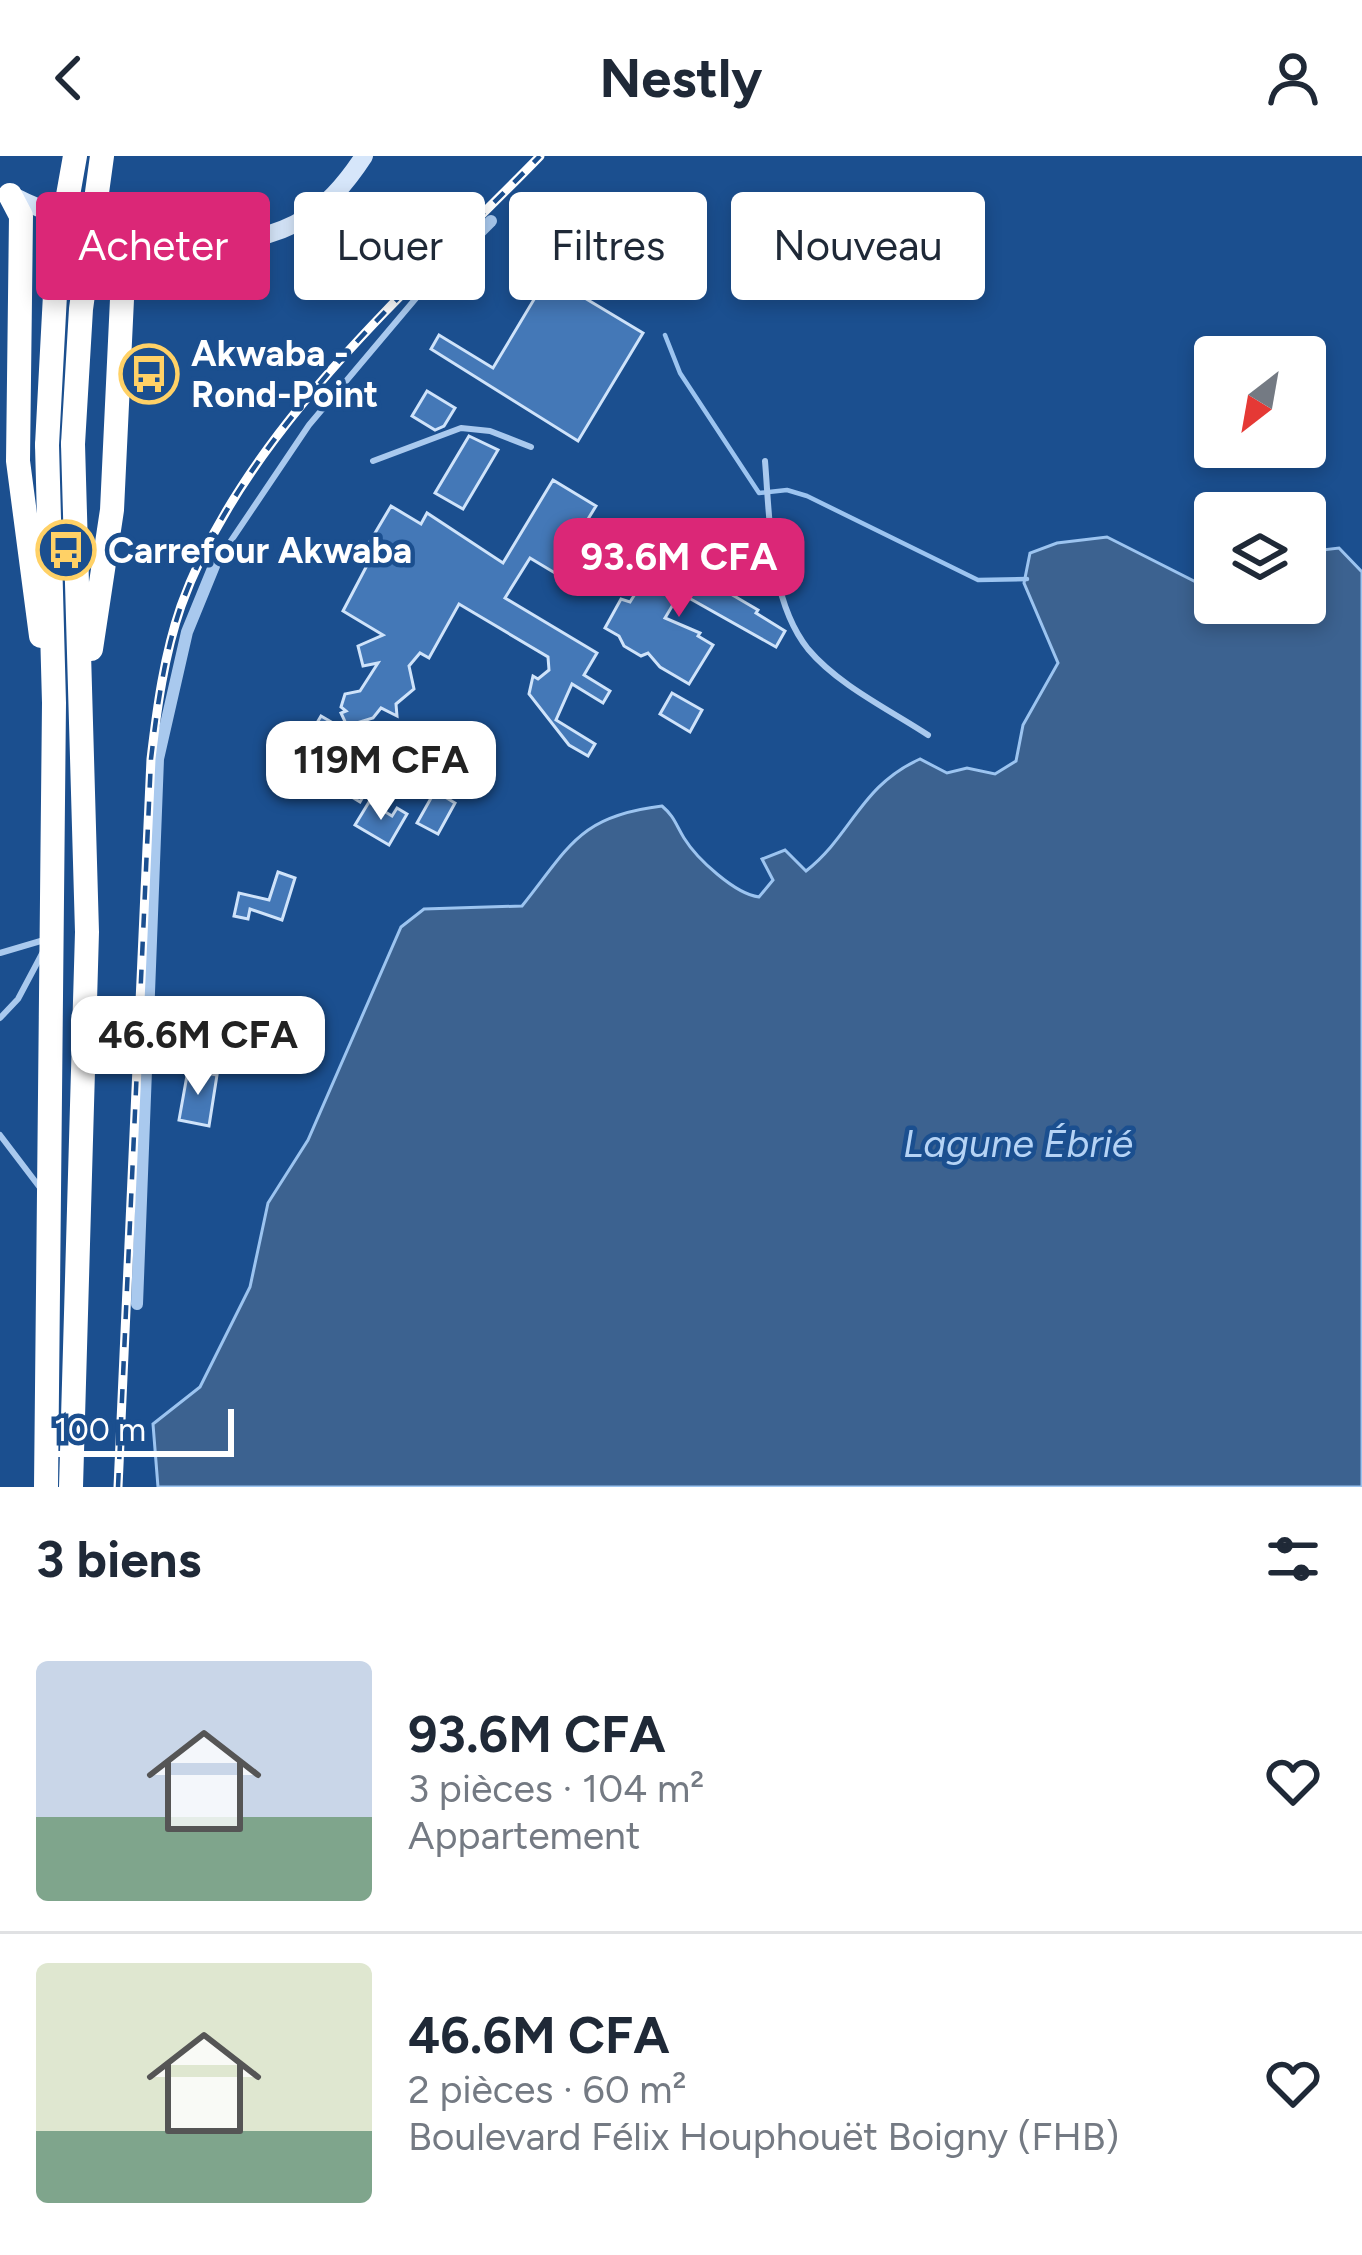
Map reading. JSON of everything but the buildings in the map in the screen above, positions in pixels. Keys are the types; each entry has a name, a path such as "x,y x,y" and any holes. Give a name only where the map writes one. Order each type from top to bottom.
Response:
{"highway":[{"path":"46,1487 54,703 46,445 57,257 74,156"},
{"path":"71,1487 87,932 73,444 81,309 102,156"},
{"path":"5,192 21,216 18,461 32,590 54,703"},
{"path":"84,704 112,509 122,300"}],"main road":[{"path":"270,232 284,229 322,205 364,156"},
{"path":"5,192 36,205"}],"street":[{"path":"485,226 490,221"},
{"path":"136,1304 158,759 187,632 214,566"}],"lane":[{"path":"214,566 309,425 415,300"},
{"path":"373,461 461,428 490,431 531,447"},
{"path":"765,461 784,597 807,647 834,672 928,736"},
{"path":"0,952 53,937"},
{"path":"0,1018 18,1000 32,966 53,937"},
{"path":"0,1135 50,1200"}],"water":[{"name":"Lagune Ébrié","path":"1107,537 1194,581 1194,624 1326,624 1326,550 1339,548 1362,572 1362,1487 158,1487 153,1424 200,1387 250,1287 268,1203 308,1140 401,927 424,909 522,906 566,851 594,826 662,806 707,865 728,883 759,897 773,880 762,859 785,850 806,871 883,783 920,759 947,773 967,768 995,774 1016,761 1023,725 1058,663 1024,583 1030,553 1057,543"}],"waterway":[{"path":"665,335 680,373 759,493 787,490 807,496 978,580 1027,579"}],"railway":[{"path":"118,1487 151,759 162,682 181,606 209,542 289,421 387,310 540,156"}],"place":[{"name":"Akwaba - Rond-Point","path":"149,374"},
{"name":"Carrefour Akwaba","path":"66,550"}]}
